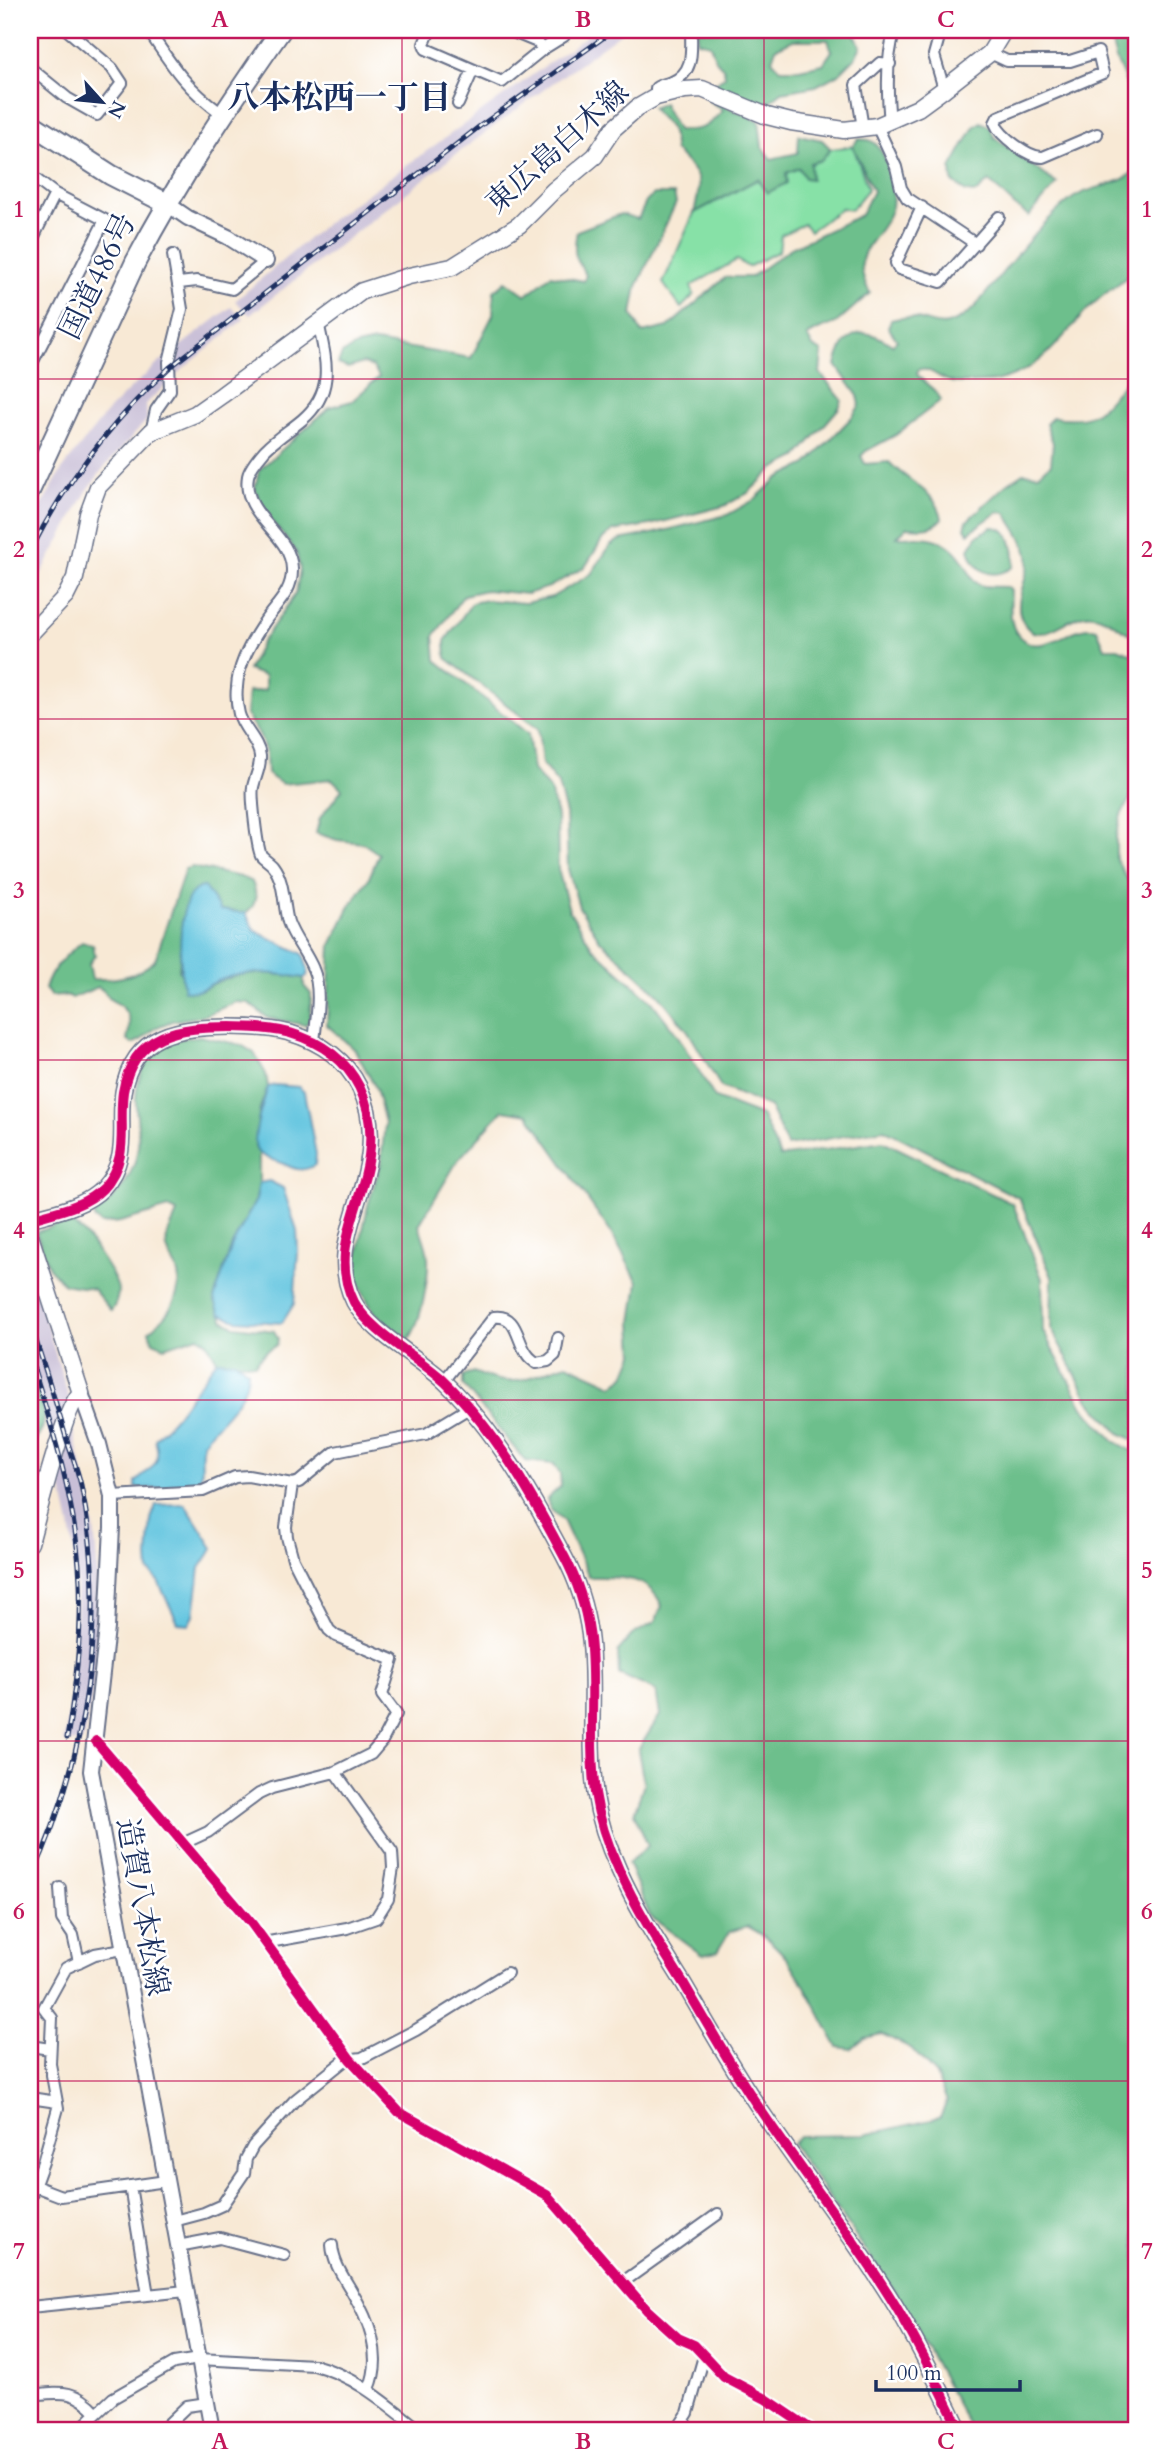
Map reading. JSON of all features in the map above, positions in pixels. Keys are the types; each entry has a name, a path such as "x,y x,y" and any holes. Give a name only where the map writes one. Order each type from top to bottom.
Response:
{"highway":[{"name":"国道486号","path":"30,490 135,263 166,203 278,31"},
{"path":"30,123 111,175 166,203"}],"main road":[{"name":"東広島白木線","path":"30,634 66,596 75,579 88,514 98,487 151,432 195,414 362,291 409,276 452,267 519,225 554,190 595,156 613,129 637,108 656,97 702,89 767,116 791,122 844,130 877,125 918,108 944,89 990,53 1004,30"},
{"path":"30,1236 81,1392 75,1396 30,1542"}],"street":[{"path":"30,68 67,98 97,115 122,83 112,68 67,30"},
{"path":"148,30 179,77 199,97 222,114"},
{"path":"430,30 424,44 426,49 502,82 564,36"},
{"path":"508,30 537,42 544,49"},
{"path":"656,97 656,88 674,81 686,72 691,61 691,30"},
{"path":"877,125 888,103 895,30"},
{"path":"941,30 934,55 944,89"},
{"path":"990,53 1007,61 1070,61 1098,52 1103,73 998,117 995,123 998,132 1035,158 1097,134"},
{"path":"890,64 880,63 856,85 896,167 901,188 907,198 976,244"},
{"path":"458,104 473,69"},
{"path":"30,175 55,194 104,220 30,367"},
{"path":"30,244 55,194"},
{"path":"166,203 266,261 232,289 197,281 180,283"},
{"path":"922,207 897,263 899,269 941,282 999,217"},
{"path":"151,432 156,410 170,390 169,362 182,309 180,283 173,255"},
{"path":"314,1042 317,982 288,921 282,885 274,866 261,856 253,807 253,788 260,757 255,741 239,715 236,689 239,671 250,646 263,623 287,594 293,573 291,560 283,545 253,507 248,476 267,448 305,417 318,401 325,385 327,365 318,322"},
{"path":"30,1219 79,1204 100,1192 119,1163 122,1097 127,1074 137,1057 156,1037 187,1028 245,1027 289,1033 314,1042 333,1053 350,1070 362,1089 368,1111 370,1135 367,1172 350,1223 344,1252 344,1271 356,1307 369,1321 444,1381 491,1433 566,1560 580,1590 588,1618 592,1643 596,1793 603,1831 619,1871 653,1933 756,2103 894,2303 960,2430"},
{"path":"444,1381 494,1317 502,1316 511,1321 526,1354 536,1363 548,1361 555,1355 558,1338"},
{"name":"造賀八本松線","path":"81,1392 99,1444 111,1496 110,1579 92,1771 212,2430"},
{"path":"111,1496 204,1490 235,1477 248,1476 292,1484 305,1479 335,1452 426,1434 469,1408"},
{"path":"183,1844 208,1832 259,1794 272,1788 335,1772 371,1754 382,1741 396,1714 382,1695 393,1660 335,1636 329,1630 293,1559 286,1527 292,1484"},
{"path":"96,1741 265,1941 350,2059 399,2112 547,2195 647,2310 678,2338 694,2345 724,2377 766,2399 812,2430"},
{"path":"265,1941 347,1928 376,1918 388,1899 393,1868 392,1852 335,1772"},
{"path":"60,1888 62,1919 73,1935 79,1962"},
{"path":"30,2198 35,2186 35,2167 58,2108 50,2064 52,2018 44,2008 66,1968 95,1954 123,1949"},
{"path":"174,2221 222,2205 244,2173 246,2159 253,2146 295,2101 345,2060 362,2058 416,2030 508,1973"},
{"path":"30,2046 50,2049"},
{"path":"30,2098 57,2102"},
{"path":"35,2186 61,2196 166,2181"},
{"path":"130,2186 148,2295"},
{"path":"624,2282 718,2214"},
{"path":"178,2246 220,2238 284,2255"},
{"path":"332,2245 333,2258 358,2302 372,2338 374,2364 369,2389"},
{"path":"30,2307 186,2291"},
{"path":"677,2430 688,2413 704,2356"},
{"path":"79,2430 113,2398 174,2363 199,2359 314,2365 326,2368 369,2389 420,2430"},
{"path":"30,2395 65,2392 86,2400 97,2413"},
{"path":"162,2430 187,2406 207,2403"}],"shaded area":[{"path":"595,30 625,30 451,158 250,315 235,301 328,222"},
{"path":"231,307 244,319 176,375 146,404 147,420 87,491 30,594 30,526 63,468 108,411 130,389 162,360"},
{"path":"30,1254 44,1316 75,1418 73,1431 94,1528 97,1647 94,1683 83,1741 64,1742 73,1683 77,1575 70,1525 46,1418 30,1367"}],"green space":[{"path":"698,30 852,30 861,46 855,58 839,74 816,86 782,92 764,106 713,85 725,76 724,69 715,59 710,44 697,41","holes":["793,40 828,40 832,51 823,64 799,69 780,69 772,60 776,48"]},
{"path":"1108,30 1136,30 1136,107 1116,59"},
{"path":"711,100 759,121 762,147 771,159 798,153 799,135 822,140 831,149 821,160 810,163 811,179 805,178 799,168 786,173 787,183 767,193 758,179 694,213 698,191 697,177 674,150 671,130 652,108 663,103 677,130 692,130 708,125 723,110"},
{"path":"981,122 990,127 994,137 1057,184 1029,216 989,181 976,193 966,192 952,181 951,168 974,127"},
{"path":"858,139 869,140 881,151 889,171 893,202 886,221 863,256 864,278 870,293 836,323 807,336 813,347 822,352 820,373 842,400 839,408 797,457 773,469 748,493 724,506 650,525 613,531 602,540 585,567 549,587 527,594 486,590 464,595 434,636 436,660 528,734 533,770 550,790 557,816 558,869 569,910 592,947 652,1002 678,1036 715,1098 762,1116 780,1157 883,1141 1013,1204 1042,1279 1043,1331 1083,1407 1114,1441 1136,1453 1136,2430 971,2430 901,2301 792,2144 799,2136 864,2135 940,2118 947,2101 936,2075 911,2048 882,2034 864,2038 851,2049 838,2047 790,1963 764,1936 747,1926 729,1932 717,1952 702,1955 650,1916 628,1863 648,1846 634,1813 644,1784 638,1750 660,1715 656,1691 619,1674 618,1651 632,1635 655,1622 662,1606 649,1588 641,1583 622,1578 589,1577 563,1520 550,1509 547,1499 561,1486 560,1474 554,1464 525,1461 463,1385 463,1376 473,1372 501,1381 512,1381 567,1364 613,1385 625,1376 634,1354 632,1322 638,1282 612,1234 528,1114 503,1110 458,1160 419,1225 427,1253 427,1277 420,1314 407,1341 373,1311 359,1285 356,1264 368,1205 381,1163 385,1123 376,1088 355,1050 327,1025 331,945 349,908 369,878 379,854 363,843 337,840 316,833 320,818 342,789 332,779 282,784 267,774 266,753 259,734 246,715 248,692 265,690 265,676 248,670 262,642 296,593 300,569 296,551 265,513 255,488 259,470 330,407 352,401 379,377 373,367 363,363 348,368 338,364 342,354 356,346 375,342 471,358 493,315 494,291 506,281 526,295 551,275 584,281 586,275 576,254 577,231 621,214 638,219 646,202 654,194 674,194 676,203 637,286 632,314 642,333 668,327 726,277 751,277 791,248 861,215 873,191 853,146"},
{"path":"853,146 868,189 851,210 842,208 810,231 804,224 781,235 779,251 748,267 737,260 691,286 694,295 681,308 663,283 694,213 758,179 786,173 821,160 831,149"},
{"path":"1136,169 1136,270 1095,302 1049,352 1012,376 992,381 955,382 918,369 917,374 941,400 896,435 861,456 865,464 889,462 928,494 940,510 942,519 935,525 907,527 897,537 938,540 954,550 978,584 1008,587 1011,591 1013,626 1019,637 1034,644 1043,644 1079,630 1097,629 1105,648 1118,648 1136,656 1136,787 1121,815 1116,837 1116,859 1128,880 1136,886 1136,1441 1119,1433 1089,1400 1051,1328 1052,1277 1019,1198 884,1129 787,1146 770,1107 721,1087 688,1031 659,995 600,940 579,907 568,869 566,814 558,784 542,764 538,729 446,658 445,641 472,603 486,600 525,603 552,597 591,574 610,546 619,540 727,515 754,500 778,478 807,464 860,405 858,396 836,365 844,345 850,338 856,334 872,334 892,345 897,340 888,327 891,320 915,319 941,325 961,318 974,308 1034,235 1060,208 1089,190 1122,180"},
{"path":"1136,380 1136,637 1104,618 1093,615 1074,618 1046,632 1037,633 1029,629 1019,612 1028,568 1027,551 1006,513 998,512 968,533 965,528 967,521 1023,473 1039,474 1051,464 1053,443 1046,424 1053,417 1088,416 1102,407 1126,381"},
{"path":"992,527 1004,531 1011,541 1014,554 1013,567 991,574 975,563 969,549 977,536"},
{"path":"192,867 241,877 252,882 255,899 246,913 220,910 204,887 183,918 179,971 201,990 239,975 263,973 304,978 304,986 311,994 310,1020 305,1025 268,1018 248,1003 236,1002 203,1016 172,1021 157,1027 132,1044 127,1039 129,1025 126,1013 101,988 72,998 51,996 45,989 55,968 82,942 93,945 95,955 89,964 92,979 126,976 148,966 155,960 185,869"},
{"path":"200,1036 241,1045 254,1053 266,1074 268,1087 260,1108 255,1147 259,1154 256,1200 232,1245 214,1299 224,1321 235,1326 274,1331 278,1338 277,1345 265,1352 255,1364 217,1360 206,1341 198,1336 165,1347 153,1342 149,1331 162,1320 178,1291 178,1274 166,1243 177,1212 169,1208 120,1222 101,1224 94,1218 95,1213 111,1200 124,1184 136,1157 136,1103 142,1071 152,1056 165,1044"},
{"path":"63,1223 79,1229 107,1266 118,1290 111,1311 93,1289 64,1284 49,1268 36,1232"},
{"path":"30,1367 44,1408 44,1418 38,1437 30,1446"}],"water":[{"path":"204,887 220,910 246,913 254,930 303,954 307,976 241,974 198,990 184,990 180,949 183,915 194,891"},
{"path":"268,1087 299,1087 304,1092 316,1154 315,1165 311,1167 292,1168 258,1152 255,1140 263,1101"},
{"path":"269,1181 283,1188 297,1231 294,1304 282,1323 236,1320 220,1314 214,1299 232,1245 256,1200 259,1183"},
{"path":"217,1360 235,1361 248,1371 247,1382 231,1410 203,1443 199,1484 181,1489 136,1488 136,1482 152,1468 157,1459 155,1439 176,1416"},
{"path":"185,1504 213,1548 200,1568 194,1615 189,1624 178,1623 158,1581 149,1571 148,1557 151,1519 156,1505"}],"railway":[{"path":"30,552 58,501 91,454 128,409 169,368 480,126 614,30"},
{"path":"30,1322 81,1485 93,1586 92,1637 79,1737 50,1834 30,1881"},
{"path":"30,1357 69,1496 78,1553 79,1641 67,1738"}],"cycle path":[{"path":"30,1219 87,1200 103,1188 112,1176 122,1142 123,1092 128,1072 148,1045 162,1037 211,1027 275,1030 313,1042 333,1054 348,1070 367,1107 370,1129 365,1176 345,1255 348,1286 354,1302 371,1323 435,1373 463,1401 511,1464 552,1533 578,1587 586,1616 591,1645 592,1762 595,1793 604,1833 619,1870 650,1928 747,2090 895,2305 960,2430"},
{"path":"96,1741 252,1924 350,2059 399,2112 547,2195 647,2310 678,2338 694,2345 724,2377 766,2399 812,2430"}],"district":[{"name":"八本松西一丁目","path":"339,97"}]}
